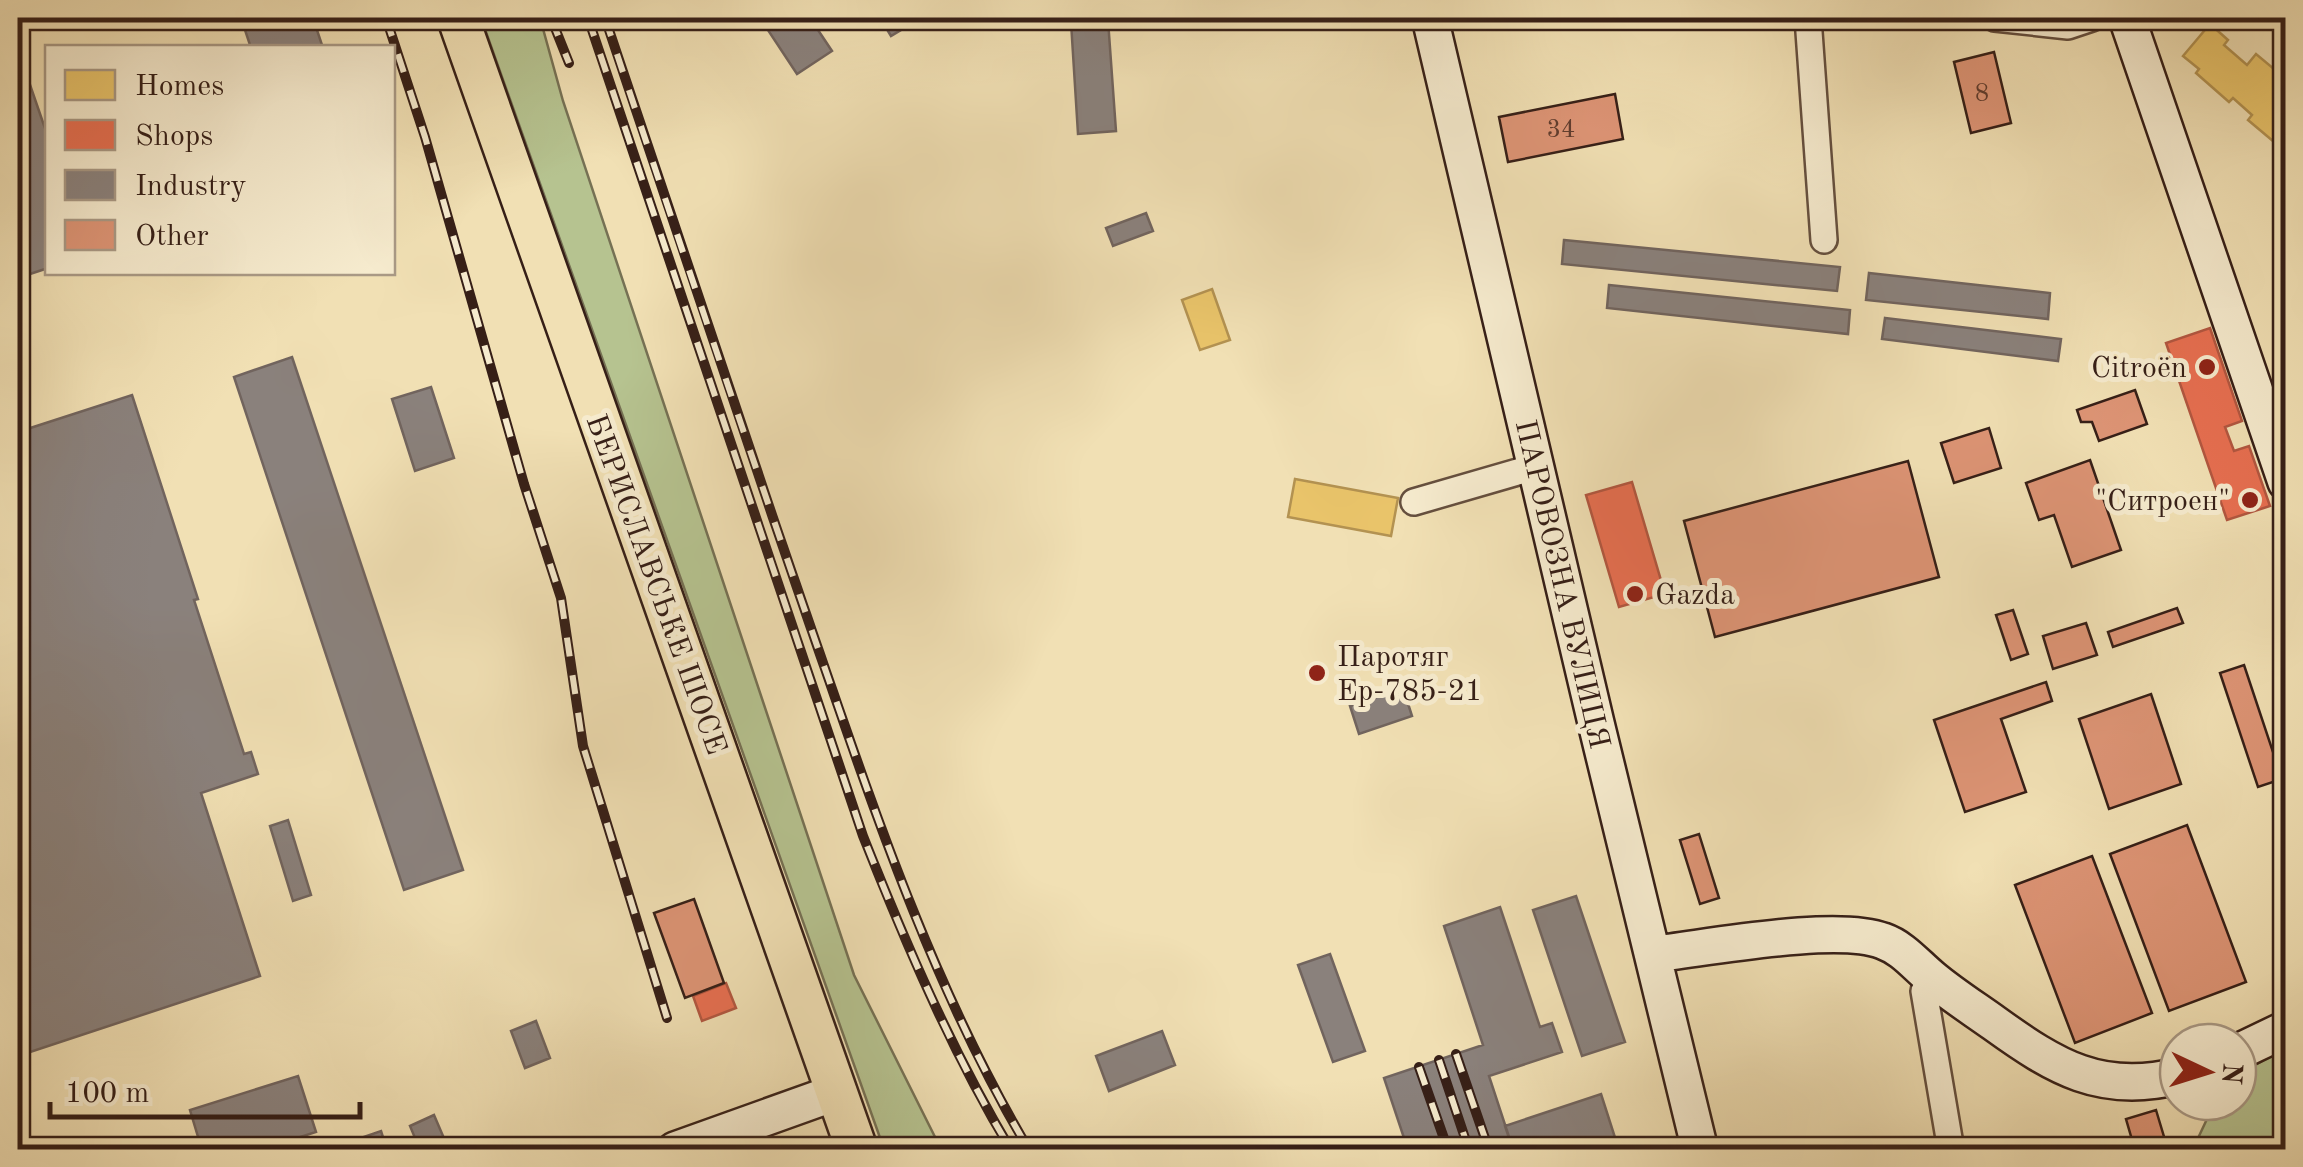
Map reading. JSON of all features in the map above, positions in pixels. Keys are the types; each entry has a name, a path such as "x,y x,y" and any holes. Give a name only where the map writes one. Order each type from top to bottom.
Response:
{"main road":[{"name":"БЕРИСЛАВСЬКЕ ШОСЕ","path":"458,18 857,1150"}],"street":[{"name":"ПАРОВОЗНА ВУЛИЦЯ","path":"1430,18 1700,1150"},
{"path":"1808,18 1824,240"},
{"path":"1995,18 2068,26 2092,18"},
{"path":"2127,18 2286,482"},
{"path":"1414,502 1535,467"},
{"path":"1654,954 1817,935 1869,936 1902,951 1933,979 2050,1061 2084,1076 2129,1083 2158,1079"},
{"path":"1933,979 1924,990 1951,1150"},
{"path":"2258,1042 2286,1029"},
{"path":"675,1150 837,1092"}],"green space":[{"path":"481,18 540,18 563,101 854,975 941,1149 884,1149"},
{"path":"2285,1048 2285,1149 2203,1149 2199,1136 2206,1122 2258,1122 2258,1064"}],"building: Homes":[{"path":"2210,24 2228,40 2224,45 2247,65 2256,54 2286,79 2286,152 2248,120 2252,115 2233,98 2229,102 2183,56"},
{"path":"1212,289 1230,340 1200,350 1182,300"},
{"path":"1295,479 1398,498 1391,536 1288,517"}],"building: Shops":[{"path":"2210,328 2242,421 2225,427 2234,451 2249,446 2270,506 2227,520 2166,343"},
{"path":"1632,482 1665,594 1619,607 1586,495"},
{"path":"726,983 736,1008 702,1021 693,996"}],"building: Industry":[{"path":"241,18 313,18 322,45 250,45"},
{"path":"760,18 810,18 832,51 797,74"},
{"path":"880,18 921,18 891,36"},
{"path":"1108,20 1116,131 1078,134 1071,22"},
{"path":"18,50 45,128 45,269 18,278"},
{"path":"1146,213 1153,231 1113,246 1106,228"},
{"path":"1564,240 1840,267 1837,291 1562,264"},
{"path":"1869,273 2050,293 2048,319 1866,300"},
{"path":"1609,285 1850,310 1848,334 1607,308"},
{"path":"1885,318 2061,339 2058,361 1882,339"},
{"path":"292,357 463,870 404,890 234,377"},
{"path":"431,387 454,458 415,471 392,399"},
{"path":"132,395 244,754 251,752 258,774 201,793 260,976 18,1056 18,432"},
{"path":"1403,688 1412,716 1359,734 1350,706"},
{"path":"288,820 311,895 293,901 270,826"},
{"path":"1576,896 1625,1042 1582,1056 1533,910"},
{"path":"1500,907 1540,1027 1552,1023 1562,1052 1489,1076 1513,1149 1408,1150 1384,1078 1483,1045 1444,926"},
{"path":"1330,954 1365,1051 1333,1062 1298,965"},
{"path":"536,1021 550,1058 525,1068 511,1031"},
{"path":"1162,1031 1175,1065 1109,1091 1096,1056"},
{"path":"298,1076 316,1132 260,1150 202,1150 190,1110"},
{"path":"1601,1094 1619,1150 1513,1150 1505,1126"},
{"path":"434,1115 449,1150 420,1150 410,1126"},
{"path":"381,1131 387,1150 352,1150 349,1142"}],"building: Other":[{"path":"1994,52 2011,123 1971,133 1954,62"},
{"path":"1615,94 1623,139 1508,162 1499,117"},
{"path":"2135,390 2147,424 2099,441 2092,422 2081,422 2077,410"},
{"path":"1989,428 2001,468 1954,483 1941,443"},
{"path":"2090,460 2121,550 2072,567 2054,515 2039,520 2026,483"},
{"path":"1908,461 1939,577 1715,637 1684,521"},
{"path":"2177,608 2183,623 2113,647 2108,632"},
{"path":"2013,610 2028,654 2011,660 1996,615"},
{"path":"2086,623 2097,655 2053,669 2043,636"},
{"path":"2244,665 2282,779 2258,787 2220,673"},
{"path":"2046,682 2052,701 2001,719 2026,792 1965,812 1934,720"},
{"path":"2151,694 2181,784 2109,809 2079,719"},
{"path":"2187,825 2246,982 2169,1011 2110,854"},
{"path":"1699,834 1719,898 1700,904 1680,840"},
{"path":"2092,856 2152,1013 2075,1043 2015,885"},
{"path":"694,899 724,983 685,998 654,913"},
{"path":"2156,1110 2168,1150 2135,1150 2126,1119"}],"railway":[{"path":"386,18 395,45"},
{"path":"551,18 569,63"},
{"path":"588,18 863,836 931,996 1011,1150"},
{"path":"605,18 883,832 963,1026 1029,1150"},
{"path":"395,45 561,598 583,746 667,1018"},
{"path":"1456,1054 1489,1150"},
{"path":"1439,1060 1469,1150"},
{"path":"1419,1067 1448,1150"}],"place":[{"name":"Citroën","path":"2207,367"},
{"name":"\"Ситроен\"","path":"2250,500"},
{"name":"Gazda","path":"1635,594"},
{"name":"Паротяг Ер-785-21","path":"1317,673"}]}
